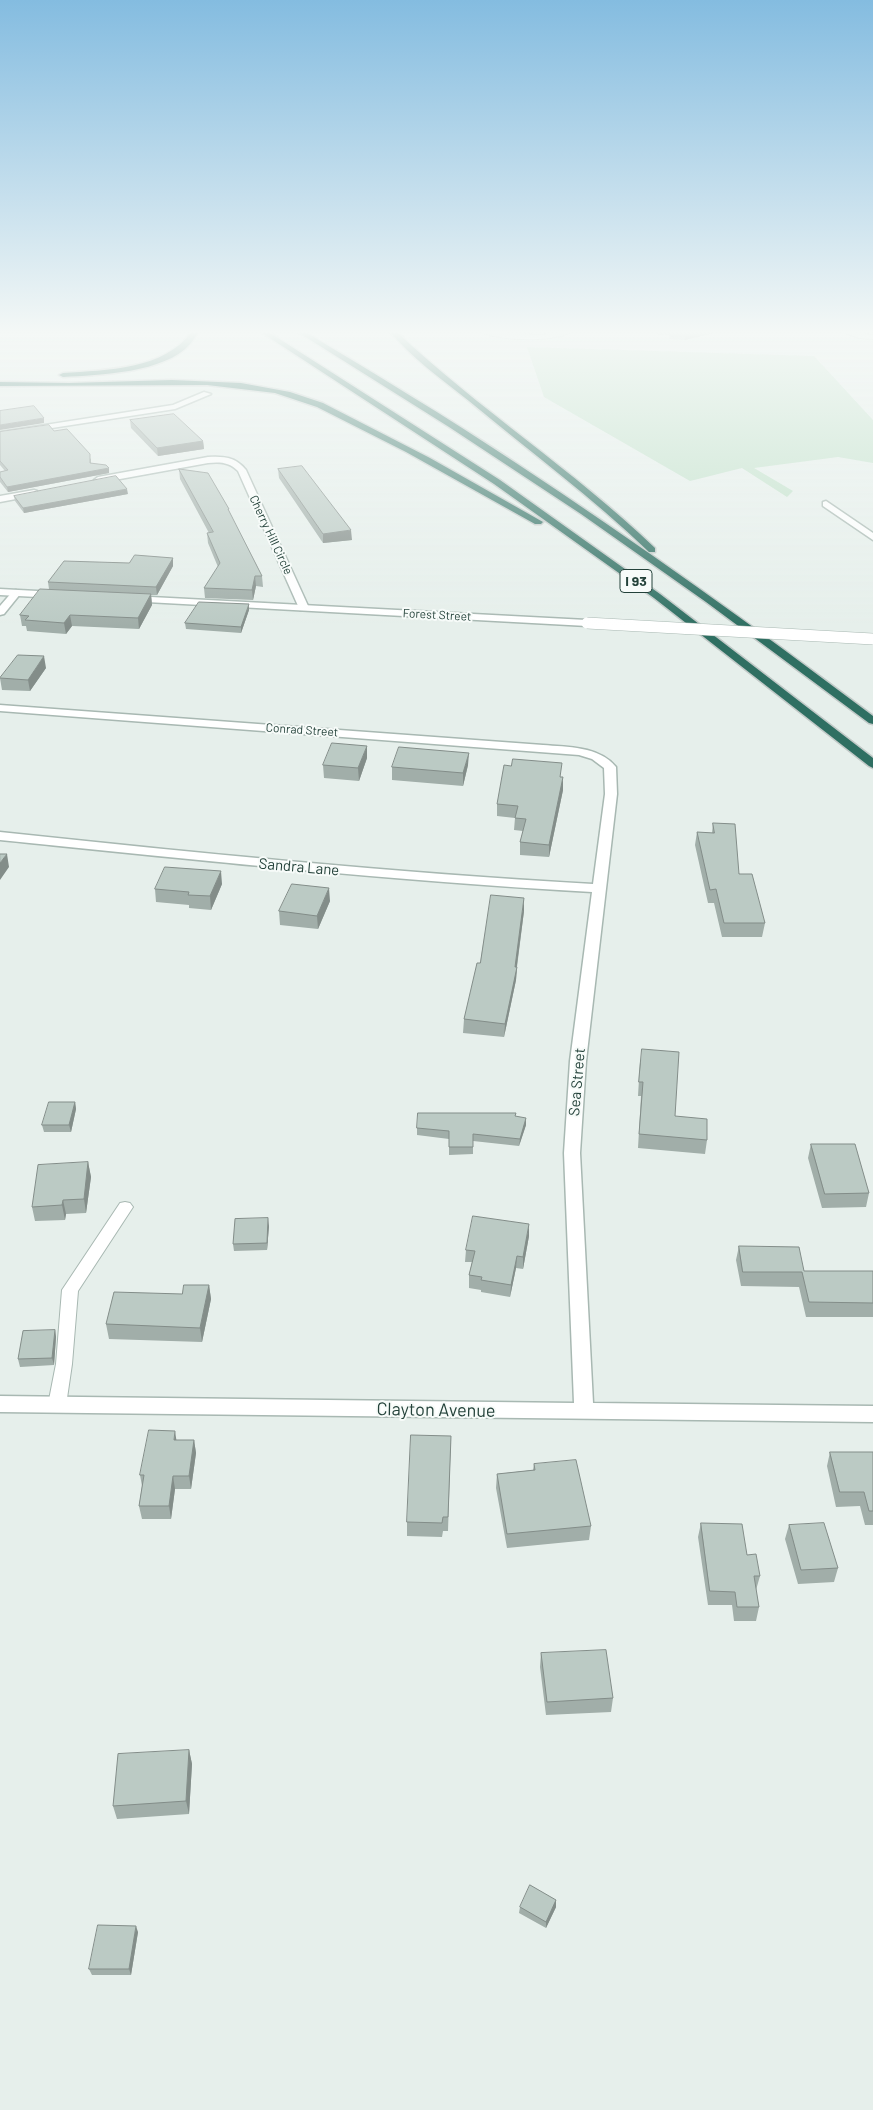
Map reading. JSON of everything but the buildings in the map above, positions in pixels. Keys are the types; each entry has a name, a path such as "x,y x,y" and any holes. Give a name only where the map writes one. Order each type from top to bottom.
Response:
{"highway":[{"path":"370,429 466,480 622,572"},
{"name":"I 93","path":"415,429 497,482 622,572 740,659 873,764"},
{"name":"I 93","path":"459,429 525,472 685,582 873,721"},
{"path":"509,429 538,451 626,525 685,582"}],"street":[{"path":"0,434 29,429"},
{"name":"Cherry Hill Circle","path":"84,483 208,460 226,459 233,462 242,470 304,608"},
{"path":"0,499 47,490"},
{"path":"826,504 873,538"},
{"path":"0,592 66,596"},
{"path":"0,612 16,593"},
{"name":"Forest Street","path":"126,599 873,639"},
{"name":"Conrad Street","path":"0,708 544,748 583,753 602,758"},
{"name":"Sea Street","path":"584,1411 572,1153 578,1062 611,794 610,766 602,758"},
{"name":"Sandra Lane","path":"0,836 296,866 468,881 599,888"},
{"name":"Clayton Avenue","path":"0,1404 873,1414"}],"lane":[{"path":"57,1405 64,1364 70,1290 125,1207"}],"green space":[{"path":"600,429 873,429 873,463 838,457 754,468 793,491 787,497 742,468 690,481"}]}
